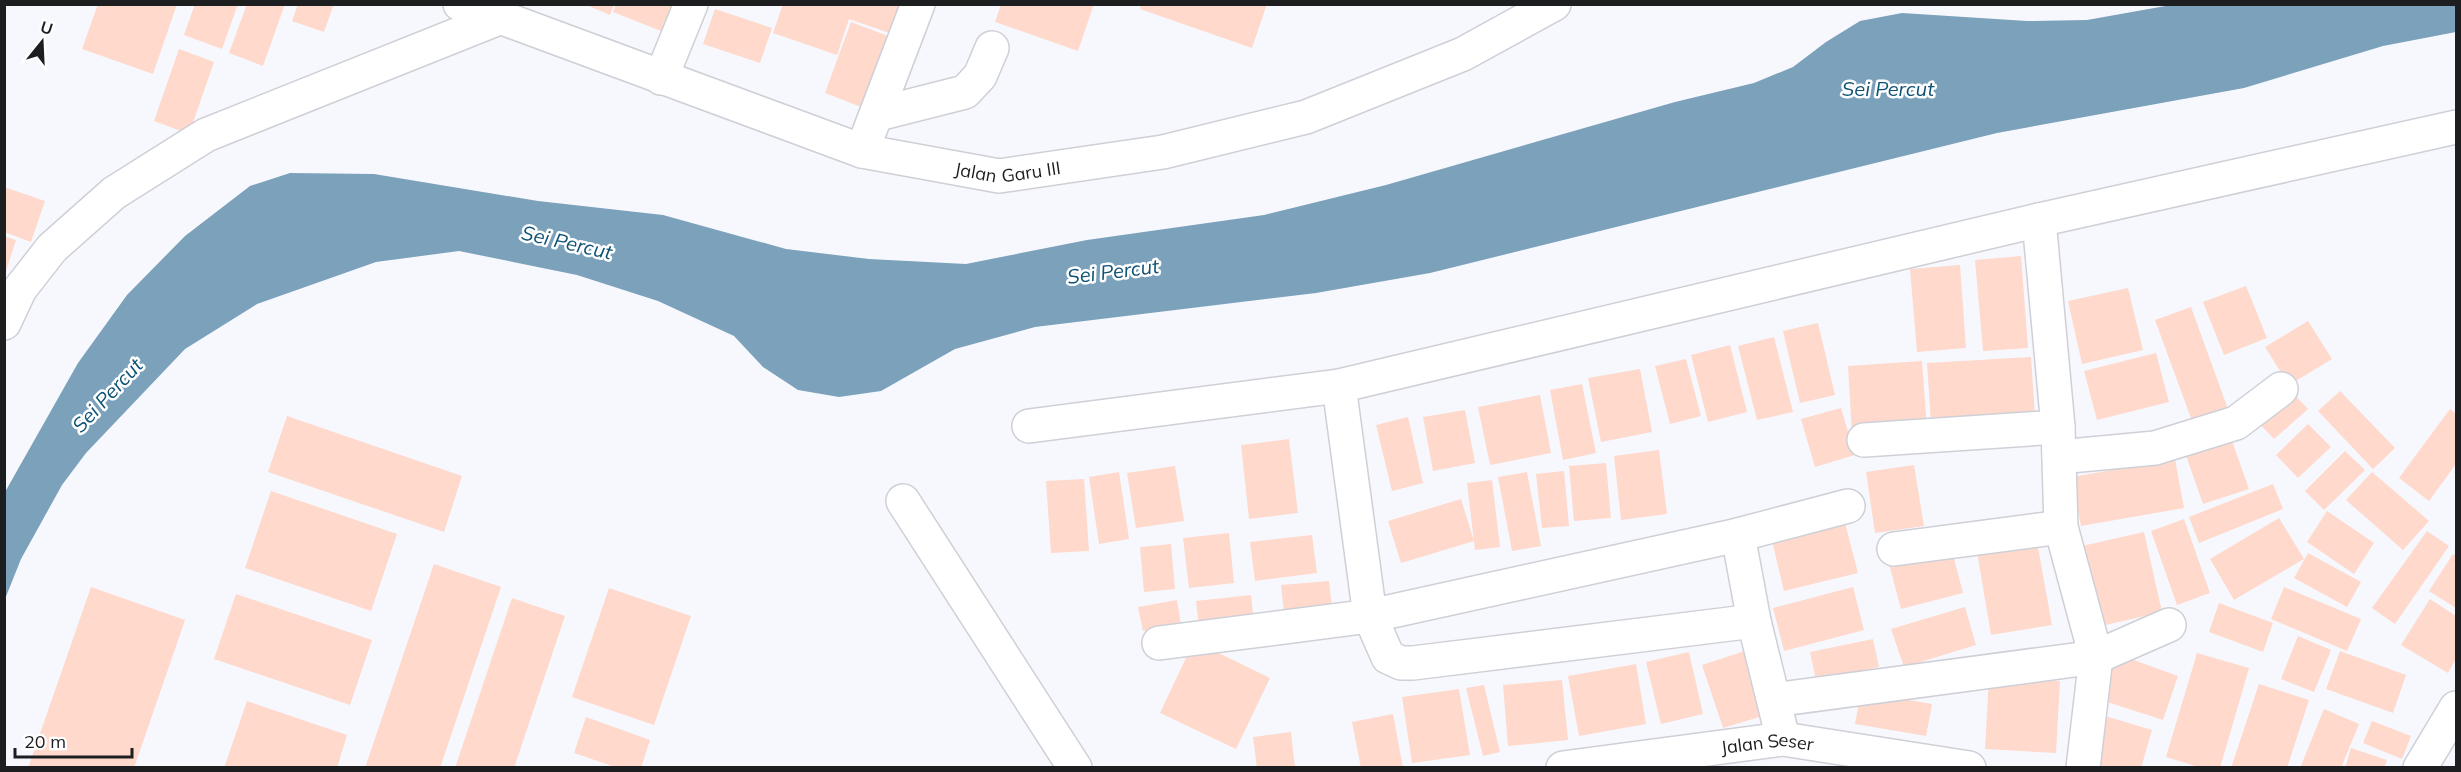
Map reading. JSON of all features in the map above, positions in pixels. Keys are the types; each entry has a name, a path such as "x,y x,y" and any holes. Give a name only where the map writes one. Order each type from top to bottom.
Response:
{"street":[{"path":"661,78 691,4"},
{"path":"862,151 918,4"},
{"name":"Jalan Garu III","path":"485,10 661,78 862,151 999,176 1163,152 1306,117 1463,54 1554,4"},
{"path":"4,322 20,289 52,248 114,193 206,135 485,10"},
{"path":"878,114 964,92 980,76 992,48"},
{"path":"1029,426 1339,386 2039,220 2457,127"},
{"path":"2039,220 2059,442 2061,526 2096,657 2083,768"},
{"path":"1339,386 1370,616 1388,657 1401,663 1407,663 1754,621"},
{"path":"1864,440 2059,442 2155,448 2236,423 2281,389"},
{"path":"903,501 1075,768"},
{"path":"1159,643 1370,616 1738,535 1848,506"},
{"path":"1894,549 2061,526"},
{"path":"1738,535 1754,621 1783,739"},
{"path":"1774,700 2096,657 2169,625"},
{"path":"2420,768 2457,708"},
{"name":"Jalan Seser","path":"1563,768 1736,755 1783,739 1969,768"}],"water":[{"name":"Sei Percut","path":"2171,5 2456,5 2456,32 2383,46 2244,88 1997,133 1430,273 1316,293 1035,327 955,349 881,391 839,397 798,390 763,367 734,336 658,301 577,275 459,251 376,262 257,304 185,349 86,453 62,485 21,559 5,599 5,492 78,363 127,295 185,236 250,186 290,173 374,174 538,201 663,215 786,249 869,259 966,264 1087,240 1264,215 1386,185 1675,102 1754,83 1793,67 1826,42 1860,21 1902,13 2027,21 2087,20"}],"building":[{"path":"98,4 177,4 153,74 82,49"},
{"path":"195,4 238,4 222,49 184,35"},
{"path":"247,4 285,4 263,66 229,53"},
{"path":"298,4 334,4 324,32 292,21"},
{"path":"584,4 614,4 610,15"},
{"path":"616,4 678,4 666,33 613,12"},
{"path":"783,4 912,4 901,37 849,19 837,55 773,33"},
{"path":"1001,4 1094,4 1078,51 995,22"},
{"path":"1141,4 1267,4 1252,48 1140,9"},
{"path":"715,9 772,28 760,63 703,44"},
{"path":"851,22 896,39 869,110 825,93"},
{"path":"179,49 214,62 189,134 154,121"},
{"path":"4,187 45,201 31,242 4,232"},
{"path":"4,236 16,240 5,274 4,274"},
{"path":"2021,256 2028,348 1983,351 1975,260"},
{"path":"1960,265 1966,348 1917,352 1910,269"},
{"path":"2246,286 2267,338 2224,355 2203,302"},
{"path":"2128,288 2143,350 2082,364 2068,301"},
{"path":"2191,307 2228,409 2192,421 2155,320"},
{"path":"2308,321 2332,359 2289,385 2265,347"},
{"path":"1818,323 1835,395 1800,403 1783,331"},
{"path":"1774,337 1793,412 1757,420 1738,346"},
{"path":"1730,345 1747,412 1708,422 1691,355"},
{"path":"2156,353 2169,402 2097,420 2084,371"},
{"path":"2031,357 2035,417 1931,423 1927,363"},
{"path":"1686,359 1701,416 1670,424 1655,366"},
{"path":"1922,361 1927,429 1852,434 1848,366"},
{"path":"1640,369 1652,432 1601,442 1588,378"},
{"path":"1582,384 1596,453 1563,460 1550,390"},
{"path":"2291,391 2308,409 2274,439 2257,421"},
{"path":"2340,391 2395,448 2373,469 2318,411"},
{"path":"1540,395 1551,453 1490,465 1478,407"},
{"path":"1841,408 1855,455 1815,467 1801,419"},
{"path":"2450,409 2456,414 2456,464 2429,501 2399,478"},
{"path":"1465,410 1475,463 1433,471 1423,417"},
{"path":"287,416 462,476 444,532 268,472"},
{"path":"1408,417 1423,483 1392,491 1376,425"},
{"path":"2308,424 2331,447 2298,478 2276,455"},
{"path":"2227,427 2249,489 2203,504 2182,444"},
{"path":"1289,439 1298,513 1249,519 1241,445"},
{"path":"1659,450 1667,514 1621,520 1614,456"},
{"path":"2345,451 2365,470 2324,510 2305,491"},
{"path":"2175,459 2184,508 2081,526 2072,477"},
{"path":"1606,463 1611,518 1574,521 1569,466"},
{"path":"1914,465 1924,526 1875,533 1866,472"},
{"path":"1175,466 1184,521 1136,528 1127,473"},
{"path":"1564,471 1569,526 1542,528 1536,474"},
{"path":"1119,472 1129,539 1099,544 1089,477"},
{"path":"1527,472 1541,546 1512,551 1498,477"},
{"path":"2372,472 2429,521 2403,550 2346,500"},
{"path":"1084,479 1089,551 1051,553 1046,481"},
{"path":"1492,480 1500,547 1475,550 1467,483"},
{"path":"2273,484 2283,509 2199,543 2189,517"},
{"path":"271,491 397,534 371,611 245,568"},
{"path":"1461,499 1474,541 1401,563 1388,521"},
{"path":"2327,511 2374,543 2354,574 2307,542"},
{"path":"2279,518 2304,559 2234,600 2210,559"},
{"path":"2184,519 2210,593 2177,605 2151,531"},
{"path":"1845,523 1858,573 1784,591 1772,541"},
{"path":"2427,531 2449,546 2395,624 2372,608"},
{"path":"2144,532 2162,612 2101,626 2082,546"},
{"path":"1229,533 1234,583 1189,588 1183,538"},
{"path":"1312,535 1317,573 1255,581 1250,542"},
{"path":"2037,542 2052,625 1991,635 1977,552"},
{"path":"1950,543 1963,593 1901,609 1888,560"},
{"path":"1171,544 1175,589 1144,592 1140,547"},
{"path":"2308,553 2361,582 2347,607 2294,578"},
{"path":"2453,554 2456,556 2456,608 2429,591"},
{"path":"434,564 501,587 440,768 365,768"},
{"path":"1329,581 1332,608 1284,613 1281,585"},
{"path":"91,587 185,620 134,768 28,768"},
{"path":"1853,587 1864,630 1784,651 1773,608"},
{"path":"2284,587 2361,619 2347,651 2271,619"},
{"path":"609,588 691,616 654,725 572,697"},
{"path":"236,594 372,640 350,705 214,659"},
{"path":"1251,595 1254,623 1199,629 1196,601"},
{"path":"512,598 565,616 514,768 455,768"},
{"path":"2430,599 2456,616 2456,659 2448,673 2401,645"},
{"path":"1177,600 1181,625 1143,631 1138,607"},
{"path":"2219,603 2273,623 2263,652 2209,632"},
{"path":"1965,607 1976,645 1904,667 1891,629"},
{"path":"2298,636 2331,650 2314,692 2281,679"},
{"path":"1873,639 1879,667 1816,680 1810,652"},
{"path":"1194,641 1270,678 1236,749 1160,713"},
{"path":"1745,651 1766,715 1723,728 1702,665"},
{"path":"2340,651 2406,675 2393,713 2326,689"},
{"path":"1689,652 1703,714 1661,724 1646,662"},
{"path":"2197,653 2249,668 2220,768 2202,768 2166,757"},
{"path":"2117,654 2178,676 2163,720 2101,700"},
{"path":"1636,664 1646,724 1579,736 1568,676"},
{"path":"1989,677 2060,681 2056,753 1985,749"},
{"path":"1562,680 1568,740 1508,746 1503,685"},
{"path":"2259,684 2309,700 2287,768 2231,768"},
{"path":"1484,685 1500,752 1483,756 1466,688"},
{"path":"1459,689 1470,755 1412,763 1402,697"},
{"path":"1861,692 1932,704 1926,736 1855,724"},
{"path":"247,701 347,735 337,768 224,768"},
{"path":"2324,709 2359,724 2341,768 2300,768"},
{"path":"1393,714 1403,768 1361,768 1352,722"},
{"path":"2105,716 2152,730 2141,768 2090,768"},
{"path":"586,717 650,740 641,768 618,768 574,753"},
{"path":"2372,721 2411,736 2402,759 2363,743"},
{"path":"1291,732 1295,768 1257,768 1253,737"},
{"path":"2351,748 2387,760 2384,768 2345,768"}]}
